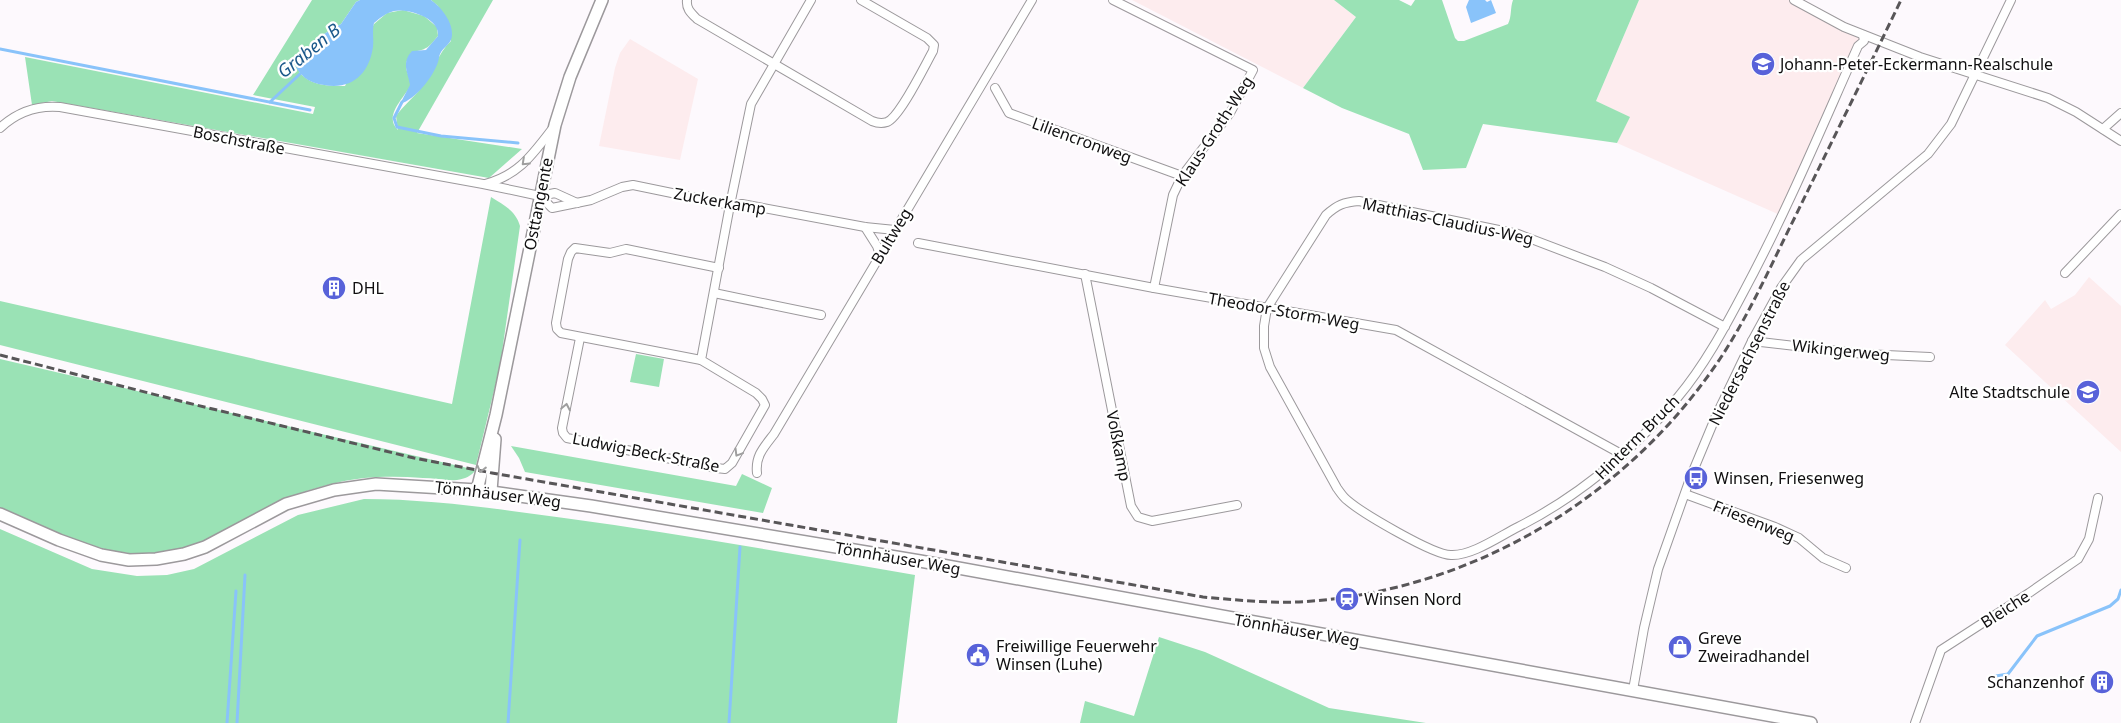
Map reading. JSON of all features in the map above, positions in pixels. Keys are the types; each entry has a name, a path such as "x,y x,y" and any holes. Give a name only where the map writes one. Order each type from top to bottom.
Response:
{"main road":[{"name":"Osttangente","path":"477,490 496,415 555,125 570,77 602,0"},
{"name":"Osttangente","path":"491,491 496,415"},
{"name":"Tönnhäuser Weg","path":"0,514 59,540 101,554 129,560 156,559 184,554 205,547 286,504 334,490 376,484 491,491 920,561 1811,723"}],"street":[{"path":"687,0 686,4 690,13 697,19 872,121 886,123 897,114 933,51 934,45 927,38 861,0"},
{"path":"719,268 626,249 610,253 575,248 568,260 556,323 557,329 561,333 580,338 701,360 719,268 730,205 751,104 811,0"},
{"name":"Bultweg","path":"757,473 756,463 761,450 774,434 1032,0"},
{"name":"Klaus-Groth-Weg","path":"1112,0 1254,70 1230,113 1182,176 1173,195 1165,224 1154,288"},
{"path":"1794,0 1863,35 1974,76 2048,98 2121,141"},
{"name":"Niedersachsenstraße","path":"1634,690 1655,579 1685,494 1716,416 1752,341 1781,288 1802,260 1928,154 1940,141 1951,124 2011,0"},
{"name":"Hinterm Bruch","path":"1267,308 1264,326 1264,348 1270,367 1337,488 1346,500 1434,551 1450,556 1467,553 1547,512 1572,496 1623,455 1679,396 1725,327 1777,227 1858,46 1864,41 1863,35"},
{"name":"Liliencronweg","path":"995,88 1010,113 1182,176"},
{"name":"Boschstraße","path":"0,128 10,118 28,110 39,107 60,107 540,196"},
{"path":"2103,129 2121,113"},
{"name":"Boschstraße","path":"483,184 500,180 518,169 528,160 555,125"},
{"name":"Zuckerkamp","path":"540,196 552,208 591,200 622,187 633,185 730,205 742,204 865,227 895,230"},
{"path":"540,196 555,193 577,203"},
{"name":"Matthias-Claudius-Weg","path":"1267,308 1326,214 1345,202 1358,201 1518,234 1605,267 1651,288 1725,327"},
{"path":"2065,273 2121,214"},
{"path":"865,227 878,246 880,255"},
{"name":"Theodor-Storm-Weg","path":"918,243 1154,288 1396,330 1623,455"},
{"name":"Voßkamp","path":"1085,274 1131,506 1138,517 1152,521 1237,505"},
{"path":"714,293 821,315"},
{"name":"Ludwig-Beck-Straße","path":"580,338 562,428 563,433 568,438 725,469 732,463 763,411 765,404 762,399 701,360"},
{"name":"Wikingerweg","path":"1752,341 1864,354 1930,357"},
{"name":"Friesenweg","path":"1685,494 1775,527 1799,538 1823,558 1846,568"},
{"name":"Bleiche","path":"1915,723 1941,650 2078,559 2089,539 2098,498"}],"shaded area":[{"path":"1132,0 1334,0 1356,17 1303,88"},
{"path":"1639,0 1794,0 1863,35 1782,216 1617,143 1629,117 1596,101"},
{"path":"630,39 698,79 680,160 599,146 615,68 620,53"},
{"name":"Alte Stadtschule","path":"2089,277 2121,306 2121,452 2005,345 2045,300 2051,309 2075,295"}],"green space":[{"path":"312,0 360,0 356,2 341,24 324,34 320,41 313,46 299,72 314,83 345,86 374,24 387,13 403,10 424,16 437,27 438,36 432,43 425,49 412,52 407,61 406,68 411,85 394,113 394,125 398,130 396,116 422,87 442,52 451,41 438,6 431,0 493,0 417,133 522,149 489,178 52,101 32,105 25,57 313,114 315,107 253,95"},
{"path":"1334,0 1399,0 1411,6 1415,0 1442,0 1455,38 1458,41 1464,41 1508,24 1513,0 1639,0 1596,101 1630,117 1617,143 1483,124 1466,168 1423,170 1409,134 1342,108 1303,88 1356,17"},
{"path":"491,197 516,216 520,226 500,366 476,465 0,345 0,301 452,404"},
{"path":"636,354 664,359 659,387 630,382"},
{"path":"0,359 476,470 468,477 457,480 379,477 336,483 306,491 277,503 209,539 182,550 154,554 114,551 56,533 0,508"},
{"path":"511,446 736,486 742,474 772,488 763,513 525,472"},
{"path":"364,499 389,499 489,508 608,524 915,575 897,723 0,723 0,529 92,569 137,576 167,575 194,569 298,515"},
{"path":"1159,637 1205,652 1329,708 1426,723 1080,723 1085,701 1134,716"}],"water":[{"path":"360,0 431,0 439,7 451,25 452,38 440,54 432,74 418,92 400,104 410,85 406,68 409,55 412,51 426,50 438,36 434,24 429,19 415,13 400,10 394,11 386,14 374,23 373,47 368,65 358,78 351,82 334,86 315,83 308,80 296,67 298,59 304,51 320,41 324,34 341,24 356,2"},
{"path":"1469,0 1485,0 1487,2 1491,0 1496,13 1471,23 1466,7"}],"waterway":[{"name":"Graben B","path":"0,49 310,110"},
{"name":"Graben B","path":"270,102 302,72"},
{"name":"Graben B","path":"402,102 394,118 397,127 441,136 518,143"},
{"path":"508,723 520,540"},
{"path":"729,723 740,547"},
{"path":"237,723 245,575"},
{"path":"1990,677 2008,674 2037,636 2110,606 2118,599 2121,590"},
{"path":"227,723 236,591"}],"railway":[{"path":"0,355 414,458 492,473 1203,597 1299,602 1359,595 1418,581 1475,561 1529,535 1580,503 1627,465 1670,423 1708,376 1744,318 1901,0"}],"place":[{"name":"Johann-Peter-Eckermann-Realschule","path":"1763,64"},
{"name":"DHL","path":"334,288"},
{"name":"Alte Stadtschule","path":"2088,392"},
{"name":"Winsen, Friesenweg","path":"1696,478"},
{"name":"Winsen Nord","path":"1347,599"},
{"name":"Greve Zweiradhandel","path":"1680,647"},
{"name":"Freiwillige Feuerwehr Winsen (Luhe)","path":"978,655"},
{"name":"Schanzenhof","path":"2102,682"}]}
